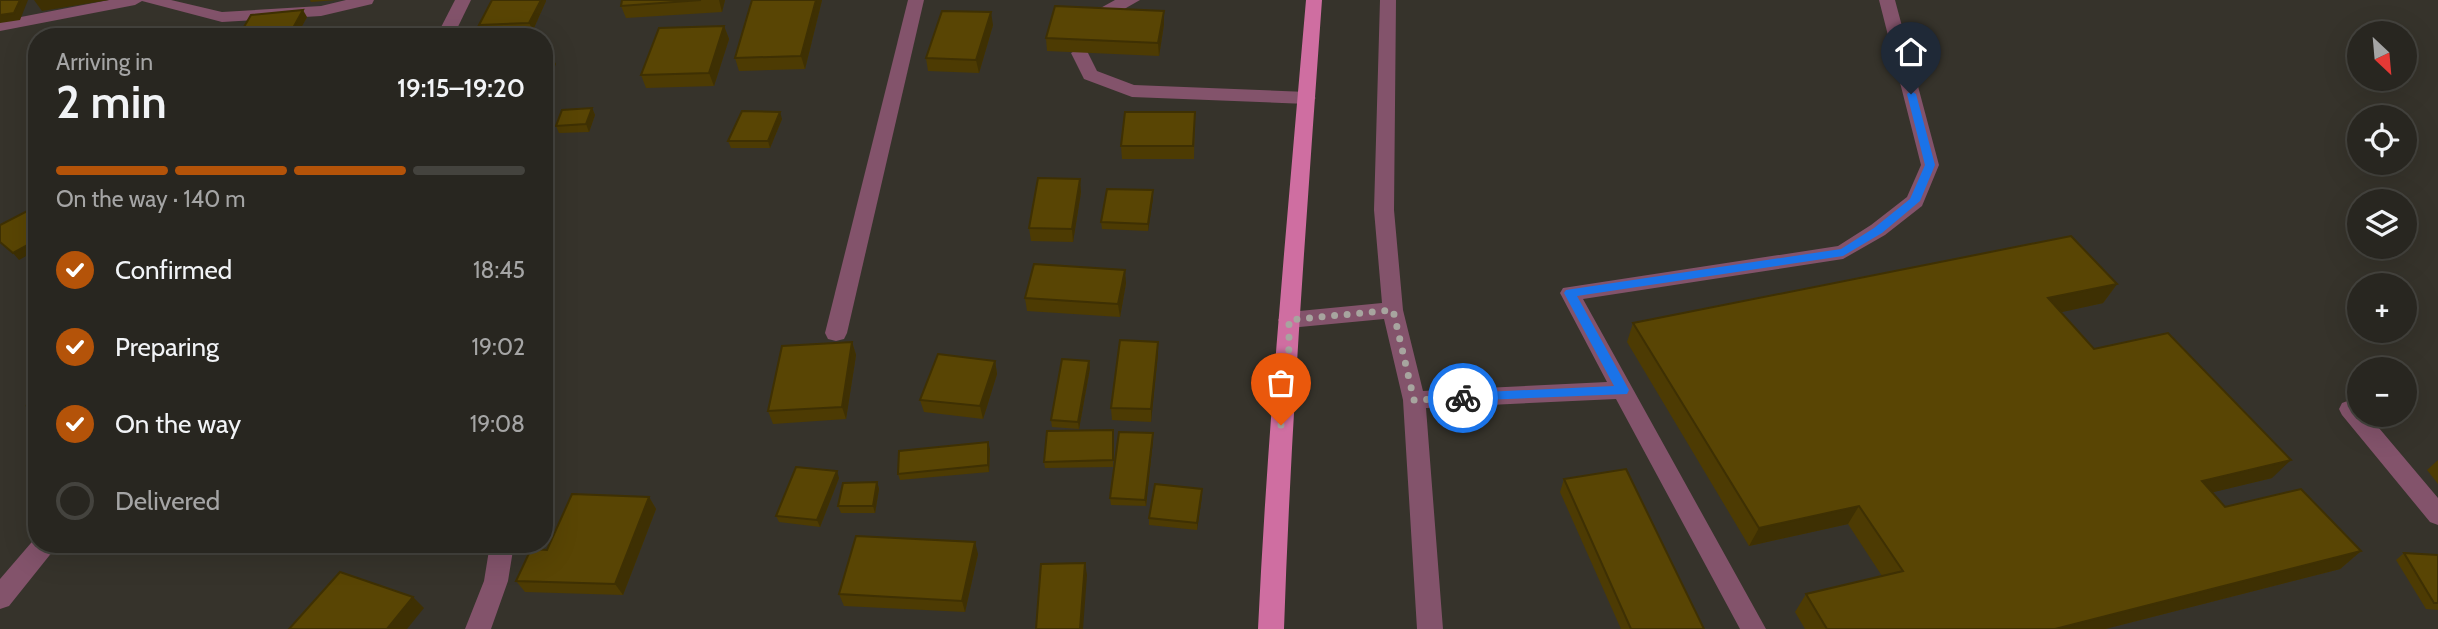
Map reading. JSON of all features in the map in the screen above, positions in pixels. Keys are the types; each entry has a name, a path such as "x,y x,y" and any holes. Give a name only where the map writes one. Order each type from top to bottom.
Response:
{"main road":[{"path":"1271,629 1278,451 1289,348 1314,0"}],"street":[{"path":"0,26 135,0"},
{"path":"150,0 222,17 321,11 366,0"},
{"path":"449,28 463,0"},
{"path":"836,332 916,0"},
{"path":"1093,20 1114,6 1132,0"},
{"path":"1388,0 1384,211 1393,310 1414,400 1430,629"},
{"path":"1753,629 1570,293 1843,252 1878,230 1915,201 1930,165 1887,0"},
{"path":"1080,53 1090,75 1132,90 1307,98"},
{"path":"1289,320 1393,310"},
{"path":"1414,400 1623,390"},
{"path":"2365,427 2438,514"},
{"path":"0,598 37,553"},
{"path":"478,629 496,580 500,553"}],"building":[{"path":"0,0 20,0 14,13 0,15"},
{"path":"492,0 541,0 529,23 479,25"},
{"path":"622,0 701,0 621,6"},
{"path":"752,0 816,0 801,56 735,58"},
{"path":"1055,6 1164,11 1158,43 1046,38"},
{"path":"303,10 293,28 243,28 251,15"},
{"path":"942,11 991,12 976,60 926,58"},
{"path":"724,26 709,73 641,75 659,28"},
{"path":"592,108 586,124 556,126 562,110"},
{"path":"742,111 780,112 768,141 728,141"},
{"path":"1125,112 1195,112 1193,146 1121,146"},
{"path":"1038,178 1080,179 1072,229 1029,228"},
{"path":"1107,189 1153,190 1148,224 1101,222"},
{"path":"28,211 28,245 13,253 0,242 0,225"},
{"path":"2071,236 2117,284 2048,298 2094,349 2168,333 2291,460 2202,481 2225,507 2301,489 2361,551 2055,629 1827,629 1806,594 1903,571 1859,506 1759,528 1633,323"},
{"path":"1034,264 1125,270 1118,304 1025,298"},
{"path":"1120,340 1158,342 1151,409 1111,408"},
{"path":"852,342 842,407 768,411 782,346"},
{"path":"938,354 995,361 980,406 920,400"},
{"path":"1062,359 1089,361 1078,422 1051,420"},
{"path":"1113,430 1113,460 1044,462 1047,431"},
{"path":"1119,432 1153,433 1145,500 1110,498"},
{"path":"988,442 988,465 898,474 899,451"},
{"path":"796,467 837,471 817,520 776,516"},
{"path":"1626,469 1704,629 1631,629 1564,479"},
{"path":"877,482 873,506 838,506 843,483"},
{"path":"1155,484 1202,489 1197,523 1149,518"},
{"path":"572,494 649,497 615,584 516,581 529,553 553,553 553,537"},
{"path":"856,536 975,542 962,601 839,594"},
{"path":"2404,553 2438,555 2438,603 2434,603"},
{"path":"1085,563 1080,629 1036,629 1041,564"},
{"path":"340,572 413,597 387,629 289,629"}],"way so far":[{"path":"1281,425 1289,348 1289,320 1393,310 1414,400 1463,398"}],"route":[{"path":"1463,398 1623,390 1570,293 1843,252 1878,230 1915,201 1930,165 1911,94"}]}
